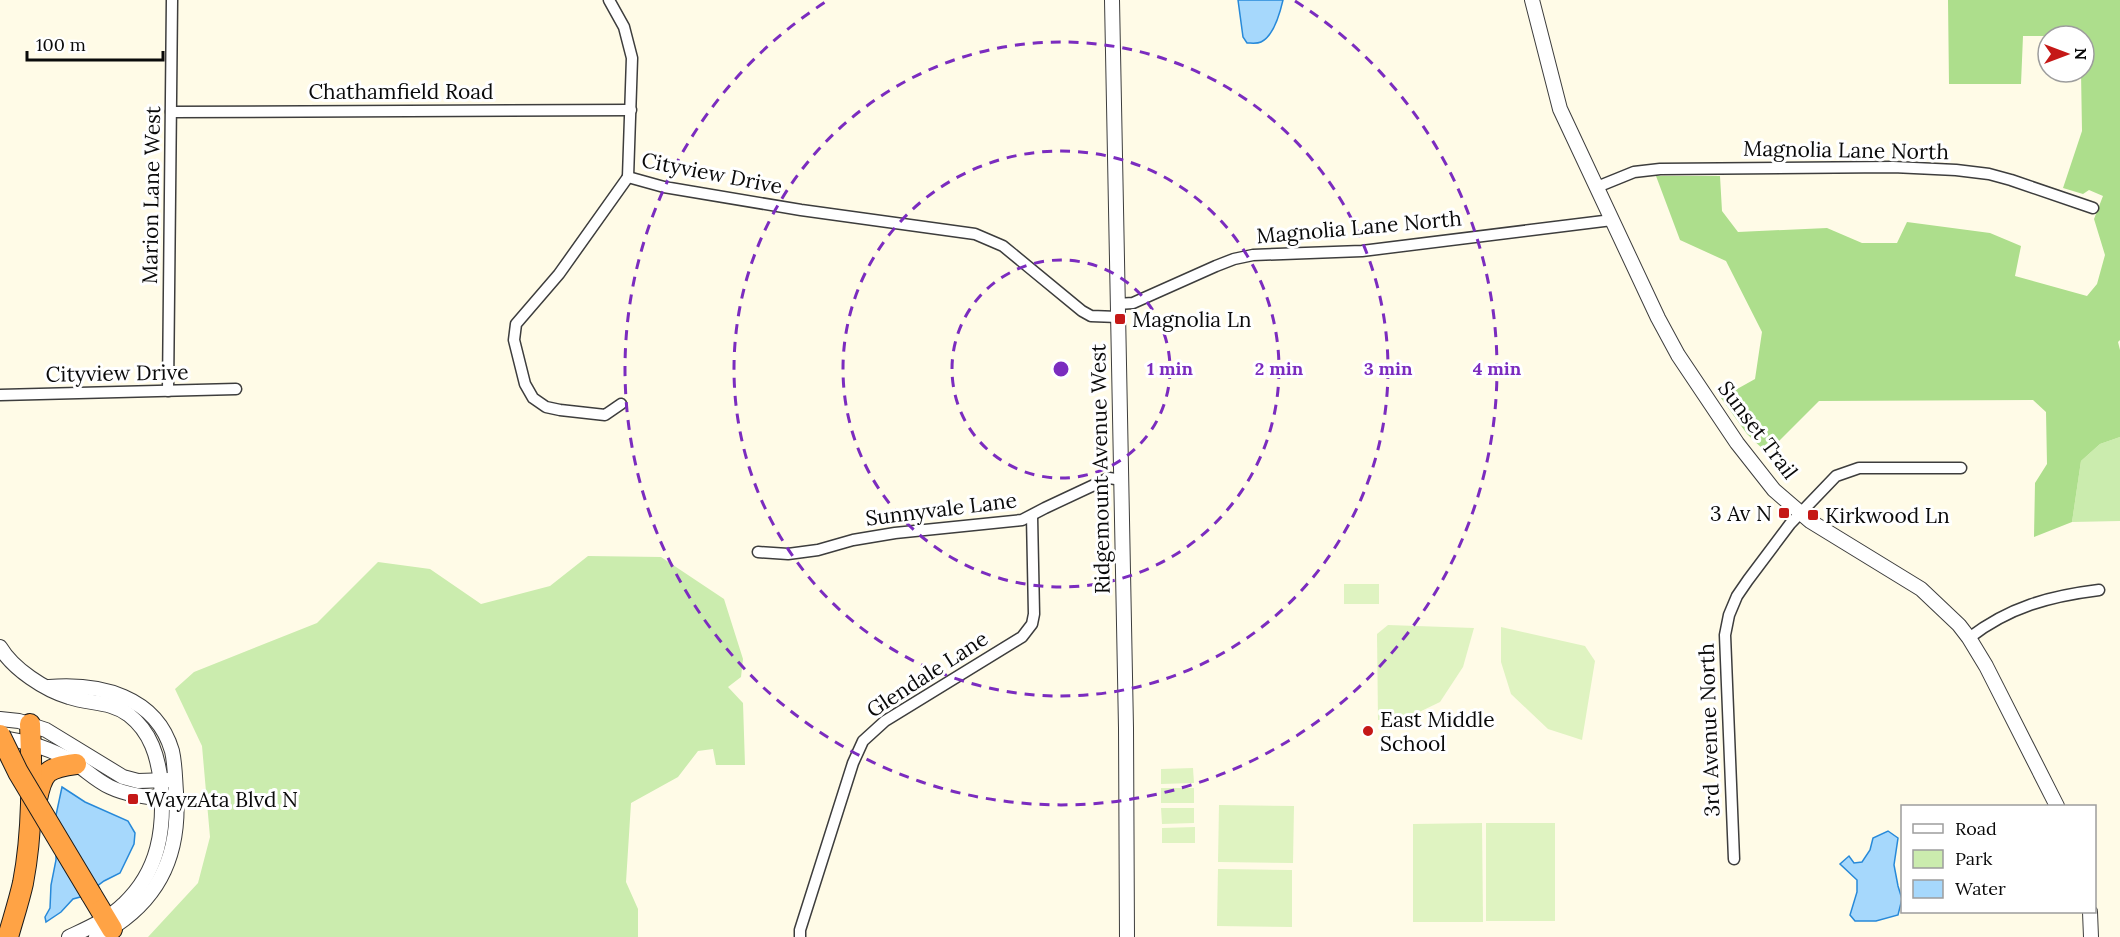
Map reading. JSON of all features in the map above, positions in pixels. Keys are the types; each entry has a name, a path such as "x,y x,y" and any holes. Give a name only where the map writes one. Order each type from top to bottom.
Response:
{"highway":[{"path":"8,937 23,883 29,828 30,733"},
{"path":"0,736 18,772 91,894 105,928"},
{"path":"29,828 41,779 55,767 76,764"}],"street":[{"name":"Marion Lane West","path":"168,391 172,0"},
{"path":"609,0 624,27 632,58 628,177"},
{"name":"Ridgemount Avenue West","path":"1112,0 1122,480 1127,937"},
{"name":"Sunset Trail","path":"1532,0 1560,109 1658,318 1678,355 1774,490 1810,521 1921,589 1942,607 1969,638 1986,666 2056,805"},
{"name":"Chathamfield Road","path":"171,112 631,110"},
{"name":"Magnolia Lane North","path":"1597,187 1634,172 1660,169 1893,166 1989,174 2093,208"},
{"name":"Cityview Drive","path":"621,404 605,415 546,407 533,398 525,384 514,340 516,324 559,274 628,177 664,187 801,210 975,234 1003,246 1091,316 1117,311"},
{"name":"Magnolia Lane North","path":"1117,311 1216,266 1253,255 1362,251 1612,220"},
{"name":"Cityview Drive","path":"0,395 236,389"},
{"name":"3rd Avenue North","path":"1734,859 1725,635 1729,615 1737,596 1776,543 1836,476 1859,468 1961,468"},
{"name":"Sunnyvale Lane","path":"758,552 788,554 819,550 853,540 895,533 1022,520 1110,478 1122,480"},
{"name":"Glendale Lane","path":"800,937 839,804 863,741 885,721 1022,637 1032,624 1034,615 1032,516"},
{"path":"1969,638 2006,614 2044,599 2099,590"},
{"path":"0,647 13,664 26,675 69,697 110,705 129,715 148,735 154,746 161,780 163,821 155,859 136,891 105,928"},
{"path":"49,687 102,688 125,696 139,706 160,727 168,742 172,753 177,800 175,840 169,862 147,900 131,915 105,928 69,937"},
{"path":"0,719 30,733 110,788 136,796 177,800"},
{"path":"0,736 30,733 59,737 110,771 123,777 138,781 175,779"},
{"path":"2090,913 2091,937"}],"green space":[{"path":"1948,0 2120,0 2120,340 2118,342 2120,350 2120,437 2100,444 2081,461 2072,522 2034,537 2035,483 2047,464 2046,412 2033,400 1819,401 1767,453 1747,434 1721,398 1755,379 1762,332 1726,261 1680,240 1656,176 1720,176 1722,211 1738,232 1827,228 1862,243 1897,243 1907,222 1990,233 2021,246 2015,276 2087,296 2097,284 2105,255 2094,219 2103,196 2089,190 2083,194 2063,188 2082,131 2081,84 2096,84 2096,24 2036,24 2036,36 2023,36 2021,84 1949,84"},
{"path":"2120,437 2120,521 2072,522 2081,461 2100,444"},
{"path":"588,556 661,557 724,599 743,659 741,677 728,687 743,703 745,765 716,765 713,749 698,751 678,777 631,803 626,882 638,909 638,937 148,937 198,883 210,837 202,746 175,689 194,672 317,623 378,562 430,569 481,604 550,586"},
{"path":"1344,584 1379,584 1379,604 1344,604"},
{"path":"1388,625 1474,628 1463,667 1440,702 1411,716 1378,720 1377,634"},
{"path":"1501,627 1585,646 1595,661 1582,740 1548,729 1511,694 1501,662"},
{"path":"1193,768 1194,783 1161,784 1161,769"},
{"path":"1161,788 1194,788 1194,803 1161,803"},
{"path":"1219,805 1294,806 1293,863 1218,862"},
{"path":"1161,808 1194,808 1194,823 1162,824"},
{"path":"1482,823 1483,922 1413,922 1413,824"},
{"path":"1486,823 1555,823 1555,921 1486,921"},
{"path":"1195,827 1195,843 1162,843 1162,828"},
{"path":"1218,869 1292,870 1292,927 1217,926"}],"water":[{"path":"1238,0 1283,0 1273,30 1266,39 1261,42 1247,43 1243,37"},
{"path":"62,787 85,802 128,821 135,833 134,844 120,873 104,881 84,896 73,899 61,912 46,922 56,860 56,815"},
{"path":"1888,831 1898,838 1894,865 1901,903 1898,915 1876,921 1855,921 1850,915 1857,892 1857,880 1840,864 1849,856 1854,863 1862,862 1870,850 1873,838"}],"place":[{"name":"Magnolia Ln","path":"1120,319"},
{"name":"3 Av N","path":"1784,513"},
{"name":"Kirkwood Ln","path":"1813,515"},
{"name":"East Middle School","path":"1368,731"},
{"name":"WayzAta Blvd N","path":"133,799"}]}
